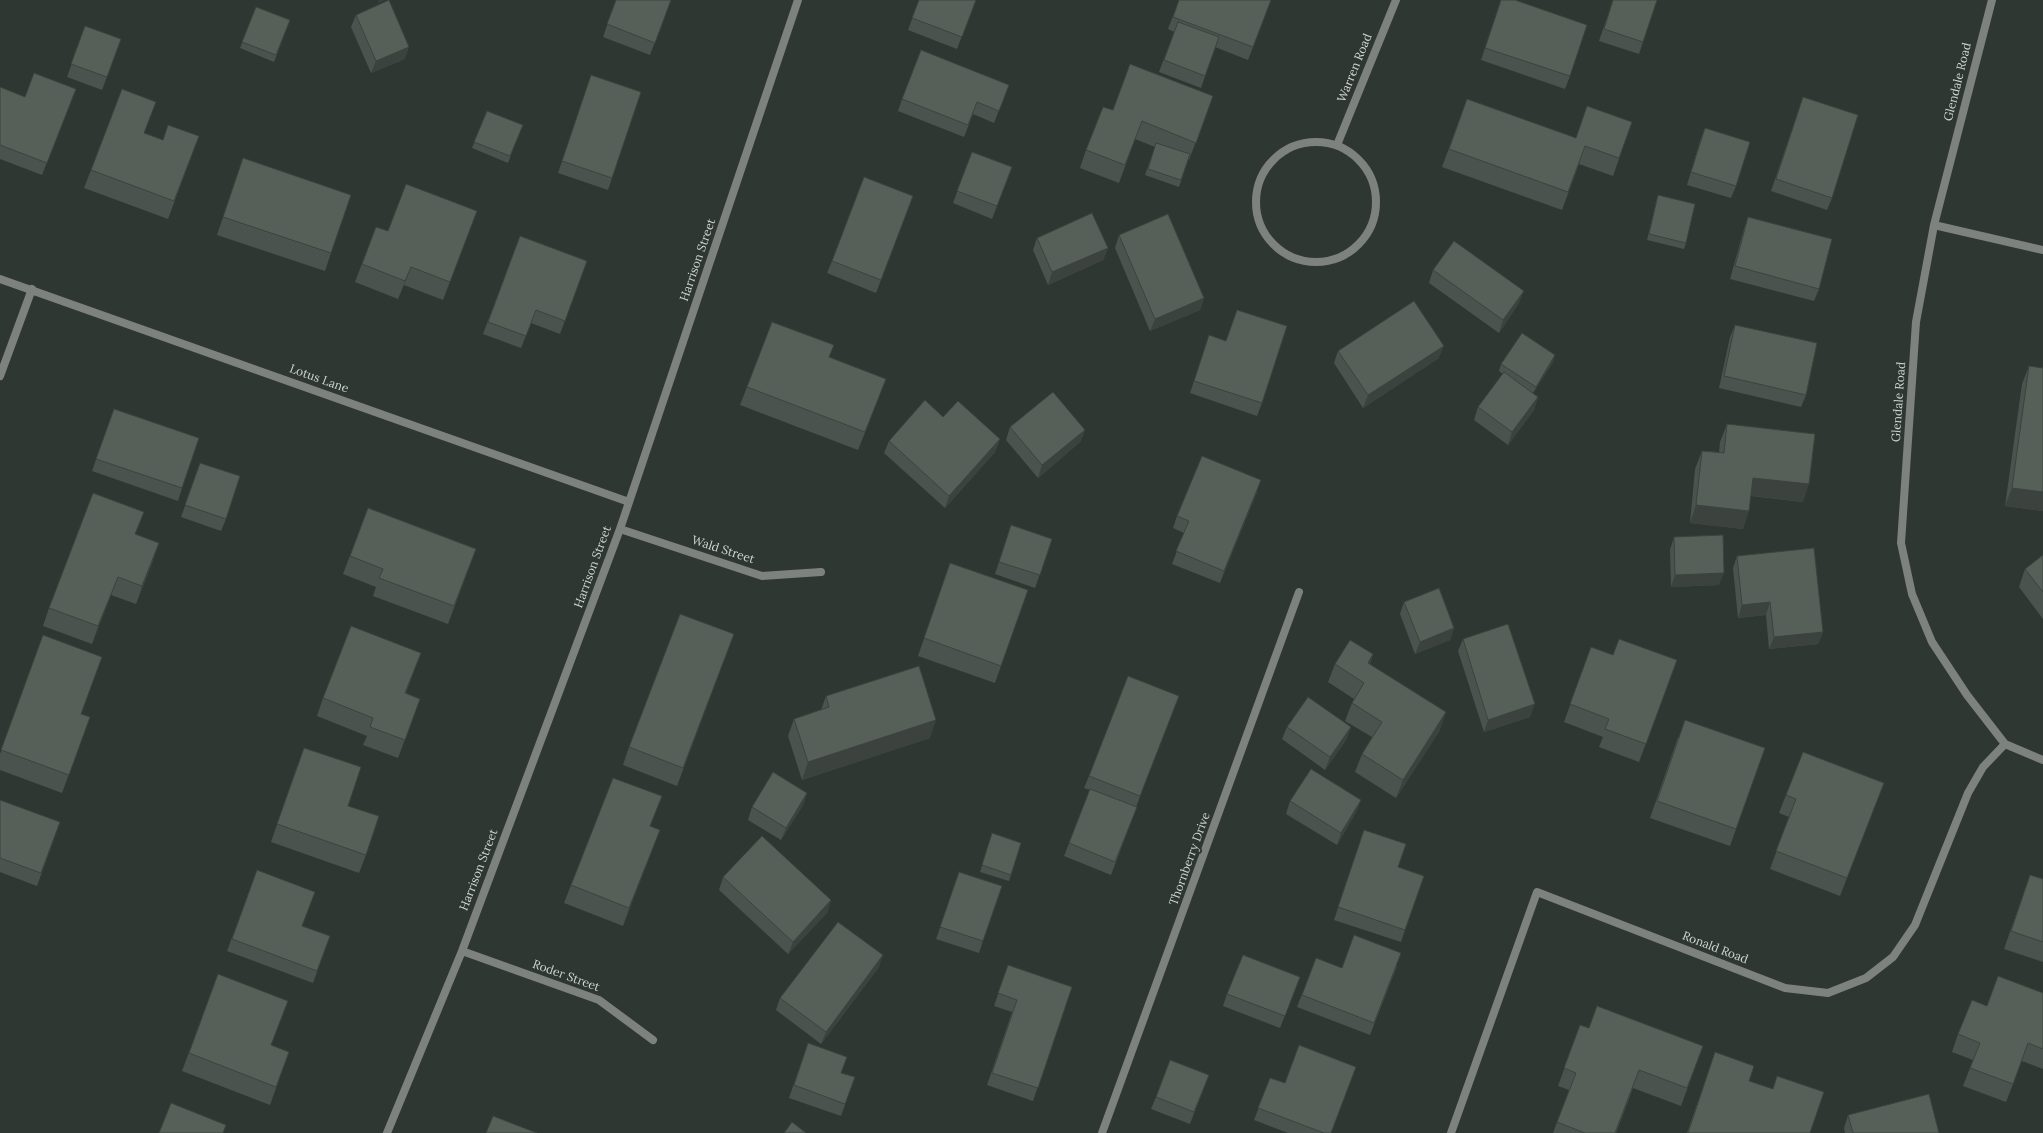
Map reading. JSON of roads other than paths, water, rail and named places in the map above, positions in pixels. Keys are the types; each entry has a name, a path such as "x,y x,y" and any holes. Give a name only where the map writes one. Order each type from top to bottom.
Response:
{"street":[{"name":"Harrison Street","path":"387,1133 462,951 620,528 798,0"},
{"name":"Warren Road","path":"1337,145 1396,0"},
{"name":"Glendale Road","path":"1992,0 1934,225 1916,322 1901,543 1912,594 1932,642 1967,695 2005,744 2043,760"},
{"path":"1317,142 1337,145 1354,156 1367,170 1374,189 1376,209 1370,228 1359,244 1343,256 1325,262 1305,262 1286,255 1271,243 1260,226 1255,206 1257,186 1266,168 1280,154 1291,148 1297,145 1317,142"},
{"path":"1934,225 2043,250"},
{"name":"Lotus Lane","path":"0,279 32,289 629,502"},
{"path":"0,376 32,289"},
{"name":"Wald Street","path":"620,528 762,576 821,572"},
{"name":"Thornberry Drive","path":"1102,1133 1299,592"},
{"name":"Ronald Road","path":"1451,1133 1537,892 1785,988 1828,993 1866,978 1894,957 1915,925 1968,793 1983,767 2005,744"},
{"name":"Roder Street","path":"462,951 599,1000 653,1040"}]}
